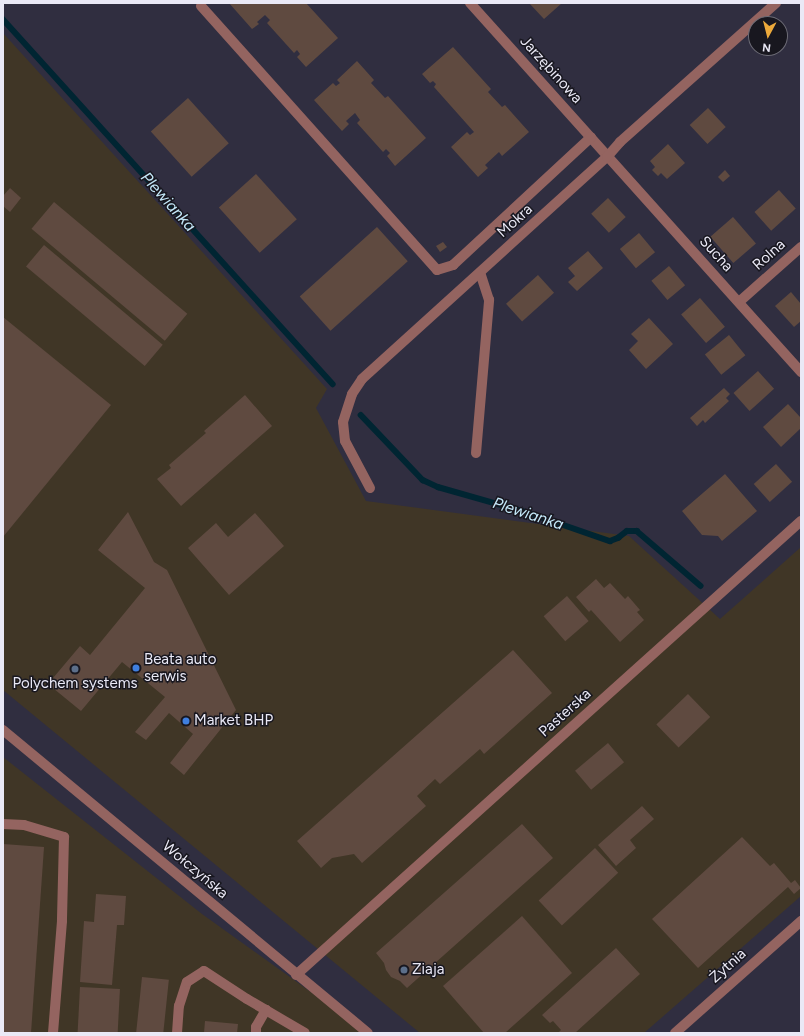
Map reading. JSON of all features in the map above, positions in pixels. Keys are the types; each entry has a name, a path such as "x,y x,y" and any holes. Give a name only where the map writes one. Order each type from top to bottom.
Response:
{"street":[{"name":"Jarzębinowa","path":"470,3 592,137 608,157"},
{"name":"Mokra","path":"370,488 345,440 343,422 352,394 362,378 608,157 620,142 776,3"},
{"path":"200,6 437,270 453,265 592,137"},
{"name":"Sucha","path":"608,157 801,372"},
{"name":"Rolna","path":"739,302 801,247"},
{"path":"476,453 489,300 480,273"},
{"name":"Pasterska","path":"296,974 801,520"},
{"name":"Wołczyńska","path":"3,730 368,1033"},
{"path":"3,824 24,824 64,837 62,921 53,1033"},
{"name":"Żytnia","path":"675,1033 801,921"},
{"path":"176,1033 179,1006 187,982 204,971 305,1033"},
{"path":"256,1033 256,1027 266,1010"}],"shaded area":[{"path":"3,33 327,389 316,408 366,501 629,536 720,619 801,547 801,896 644,1033 420,1033 3,690"},
{"path":"3,757 202,914 368,1033 3,1033"}],"building":[{"path":"229,3 306,3 338,38 306,67 297,57 300,54 297,50 294,53 267,23 270,20 265,15 257,22 259,24 252,29"},
{"path":"529,3 562,3 544,19"},
{"path":"453,47 491,89 488,92 502,107 505,105 529,132 502,156 499,152 485,165 488,168 478,177 451,147 467,132 470,135 474,132 434,87 436,84 433,81 430,83 422,74"},
{"path":"357,61 374,80 371,83 385,98 388,96 426,138 395,166 387,156 390,153 386,149 383,152 357,123 360,120 355,113 346,121 349,124 342,131 314,100 333,83 336,86 340,83 337,80"},
{"path":"188,98 229,143 192,177 151,131"},
{"path":"708,108 726,127 707,144 690,125"},
{"path":"668,144 685,163 667,179 661,173 658,176 652,170 655,167 650,161"},
{"path":"725,170 730,176 723,182 718,177"},
{"path":"256,174 297,219 260,253 219,207"},
{"path":"10,188 21,198 10,212 3,206 3,196"},
{"path":"779,190 796,209 771,231 754,212"},
{"path":"608,198 626,217 609,233 591,214"},
{"path":"54,202 187,314 165,341 32,229"},
{"path":"733,217 756,243 733,263 710,237"},
{"path":"377,227 408,261 330,331 300,297"},
{"path":"639,233 655,252 636,268 620,249"},
{"path":"443,242 447,247 440,252 436,246"},
{"path":"44,245 163,345 145,366 26,266"},
{"path":"588,251 603,268 577,291 568,282 575,276 568,268"},
{"path":"669,266 685,285 667,300 651,281"},
{"path":"538,275 554,293 522,322 506,304"},
{"path":"791,292 801,304 801,321 794,327 775,306"},
{"path":"700,298 725,327 706,343 681,314"},
{"path":"3,317 111,405 3,537"},
{"path":"649,318 673,344 646,369 629,350 638,341 631,334"},
{"path":"729,335 745,355 721,375 705,355"},
{"path":"758,371 774,389 750,411 733,393"},
{"path":"724,388 730,394 726,398 729,401 705,423 703,420 697,426 690,418"},
{"path":"245,395 272,426 181,506 157,479 171,468 169,465 206,433 204,431"},
{"path":"788,404 801,418 801,428 781,447 763,427"},
{"path":"776,464 792,482 770,502 754,484"},
{"path":"725,474 757,511 722,541 718,536 702,535 682,511"},
{"path":"128,512 154,562 167,570 236,710 184,775 170,763 193,734 169,713 146,740 135,732 165,697 122,662 81,711 48,684 80,646 90,655 145,588 98,550"},
{"path":"255,513 284,546 229,595 188,548 216,523 228,537"},
{"path":"596,579 604,588 610,583 625,599 628,596 640,610 637,612 644,620 620,642 591,610 589,612 576,597"},
{"path":"567,596 589,621 565,641 544,616"},
{"path":"513,650 552,693 484,754 480,749 440,784 435,779 417,796 426,806 362,863 354,854 332,858 321,868 297,841"},
{"path":"688,694 710,717 679,748 656,725"},
{"path":"608,743 624,762 591,790 575,771"},
{"path":"642,806 654,819 630,840 636,848 616,866 598,845"},
{"path":"522,824 553,858 407,988 400,981 391,977 386,970 384,963 376,953"},
{"path":"742,837 770,866 774,863 791,883 795,880 801,888 794,894 788,887 698,968 652,919"},
{"path":"3,844 44,847 31,1033 3,1033"},
{"path":"595,848 618,873 562,925 539,901"},
{"path":"96,894 126,896 124,925 117,925 112,985 80,982 84,921 94,922"},
{"path":"522,916 572,973 505,1033 484,1033 443,986"},
{"path":"616,948 640,974 575,1033 560,1033 559,1032 561,1030 553,1021 550,1023 542,1015"},
{"path":"142,977 169,980 163,1033 136,1033"},
{"path":"80,987 120,989 118,1033 78,1033"},
{"path":"205,1021 238,1024 237,1033 204,1033"}],"waterway":[{"name":"Plewianka","path":"3,19 333,384"},
{"name":"Plewianka","path":"361,415 423,480 438,487 529,513 610,541 618,538 627,531 637,531 701,586"}],"place":[{"name":"Beata auto serwis","path":"136,668"},
{"name":"Polychem systems","path":"75,669"},
{"name":"Market BHP","path":"186,721"},
{"name":"Ziaja","path":"404,970"}]}
